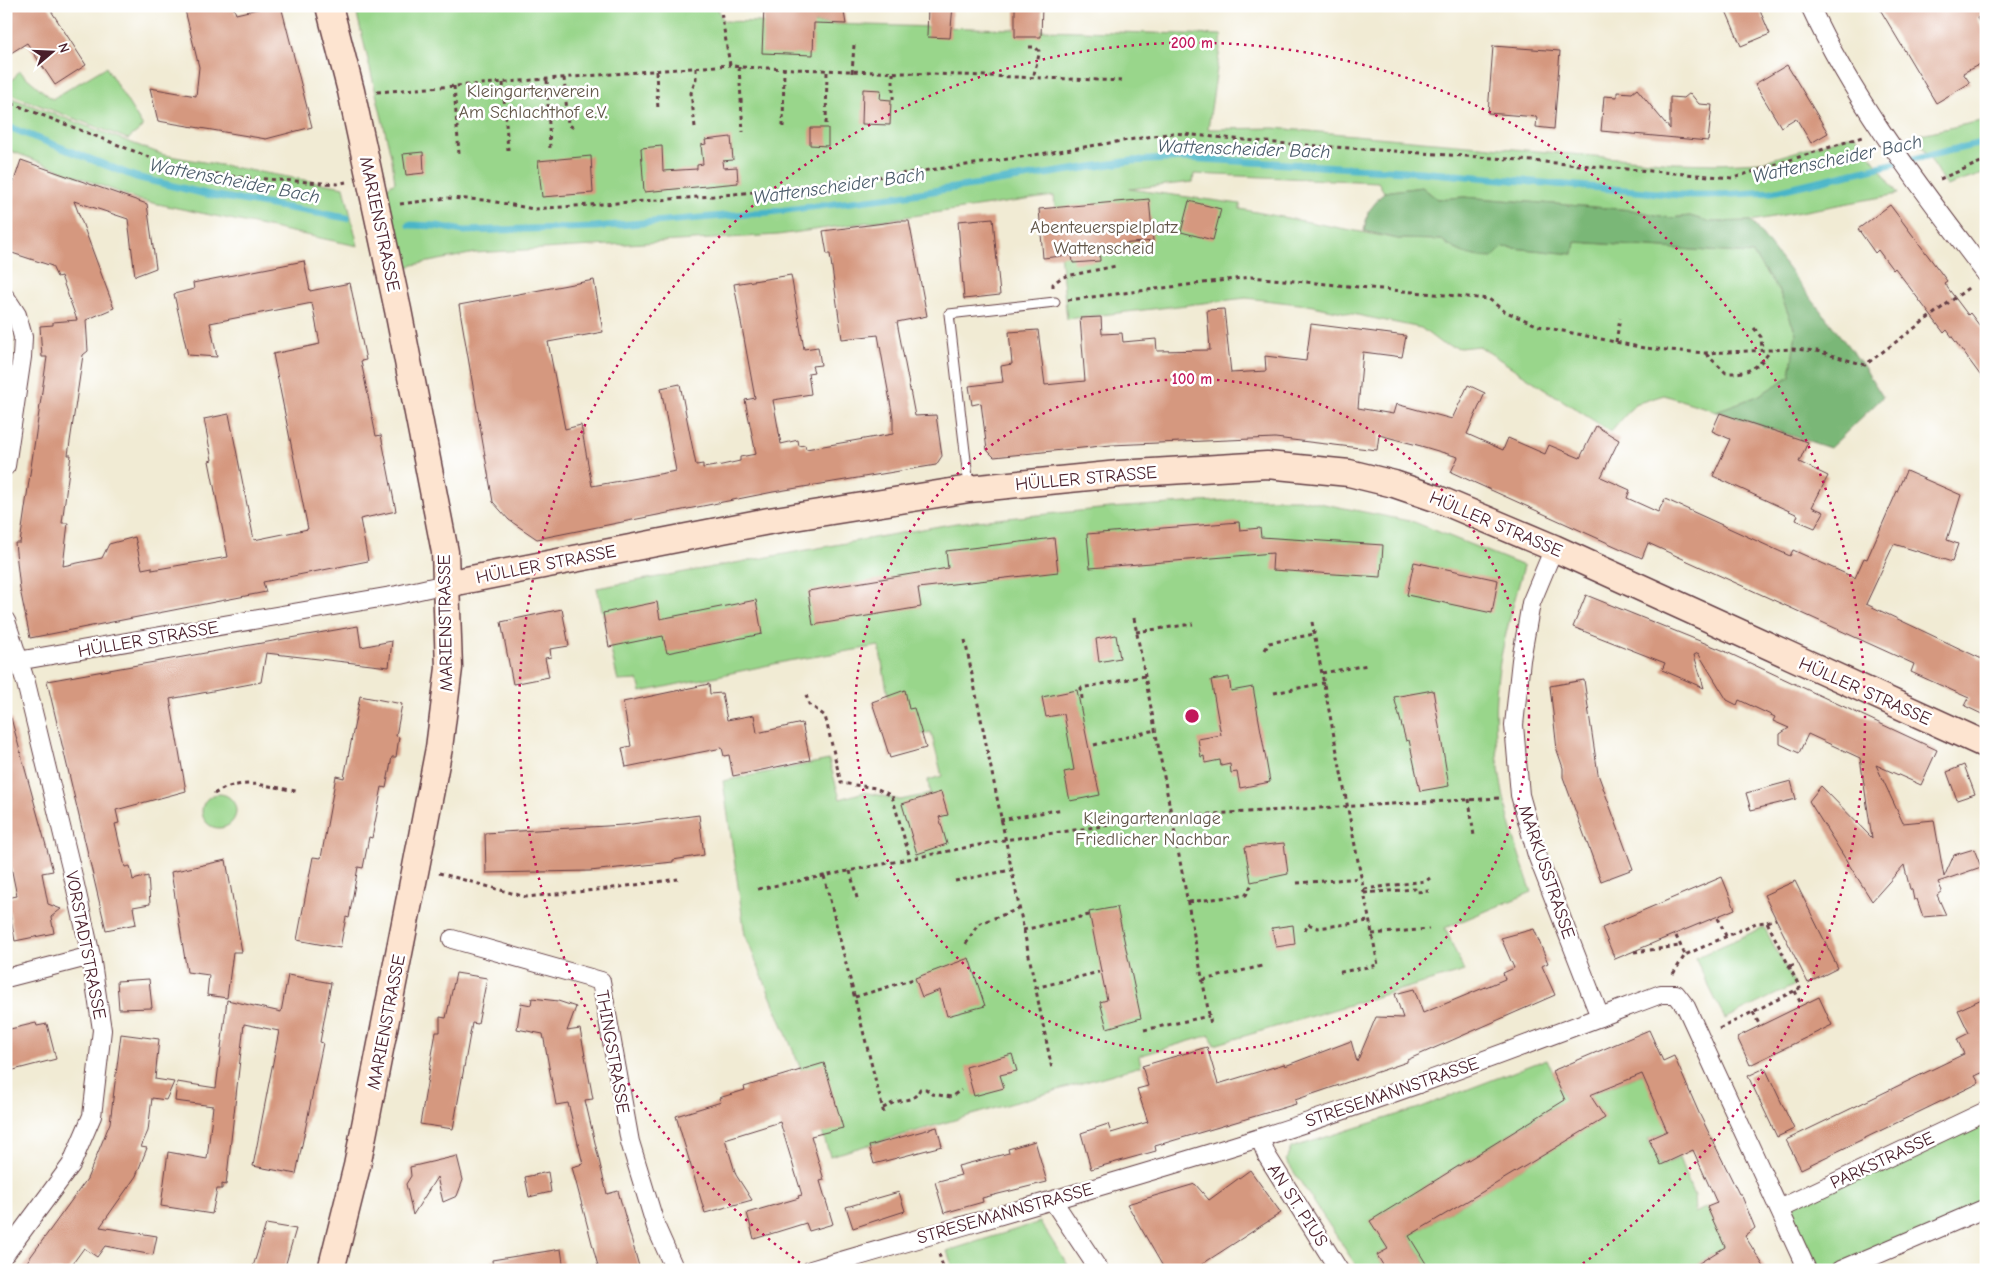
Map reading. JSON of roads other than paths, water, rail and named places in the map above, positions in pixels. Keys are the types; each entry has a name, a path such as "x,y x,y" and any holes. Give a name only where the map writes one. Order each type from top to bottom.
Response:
{"street":[{"name":"MARIENSTRASSE","path":"329,6 370,177 445,552 449,627 448,691 416,868 357,1166 331,1270"},
{"path":"1810,6 1831,50 1883,133 1982,277"},
{"path":"6,298 17,315 22,337 22,357 6,466"},
{"name":"HÜLLER STRASSE","path":"13,663 396,595 753,524 969,489 1119,474 1267,466 1349,473 1438,499 1554,548 1986,745"},
{"name":"MARKUSSTRASSE","path":"1554,548 1531,603 1521,660 1514,724 1520,796 1537,855 1600,1017"},
{"name":"VORSTADTSTRASSE","path":"6,621 13,663 56,802 91,956 102,1030 92,1116 71,1165 6,1252"},
{"name":"THINGSTRASSE","path":"452,939 601,981 630,1142 656,1227 675,1270"},
{"path":"6,978 91,956"},
{"name":"STRESEMANNSTRASSE","path":"811,1270 1053,1201 1260,1138 1430,1079 1661,994 1676,994 1686,1007 1779,1209"},
{"name":"PARKSTRASSE","path":"1779,1209 1986,1111"},
{"name":"AN ST. PIUS","path":"1260,1138 1266,1156 1339,1270"},
{"path":"1053,1201 1099,1270"},
{"path":"1841,1270 1986,1208"},
{"path":"1779,1209 1807,1270"}],"lane":[{"path":"969,489 949,314 1055,302"}],"waterway":[{"name":"Wattenscheider Bach","path":"6,126 136,177 206,194 347,218"},
{"name":"Wattenscheider Bach","path":"409,225 437,226 463,231 595,227 770,212 900,196 1131,161 1187,158 1421,172 1680,195 1718,195 1772,192 1986,142"}],"park label":[{"name":"Kleingartenverein Am Schlachthof e.V.","path":"533,101"},
{"name":"Abenteuerspielplatz Wattenscheid","path":"1104,237"},
{"name":"Kleingartenanlage Friedlicher Nachbar","path":"1152,828"}]}
